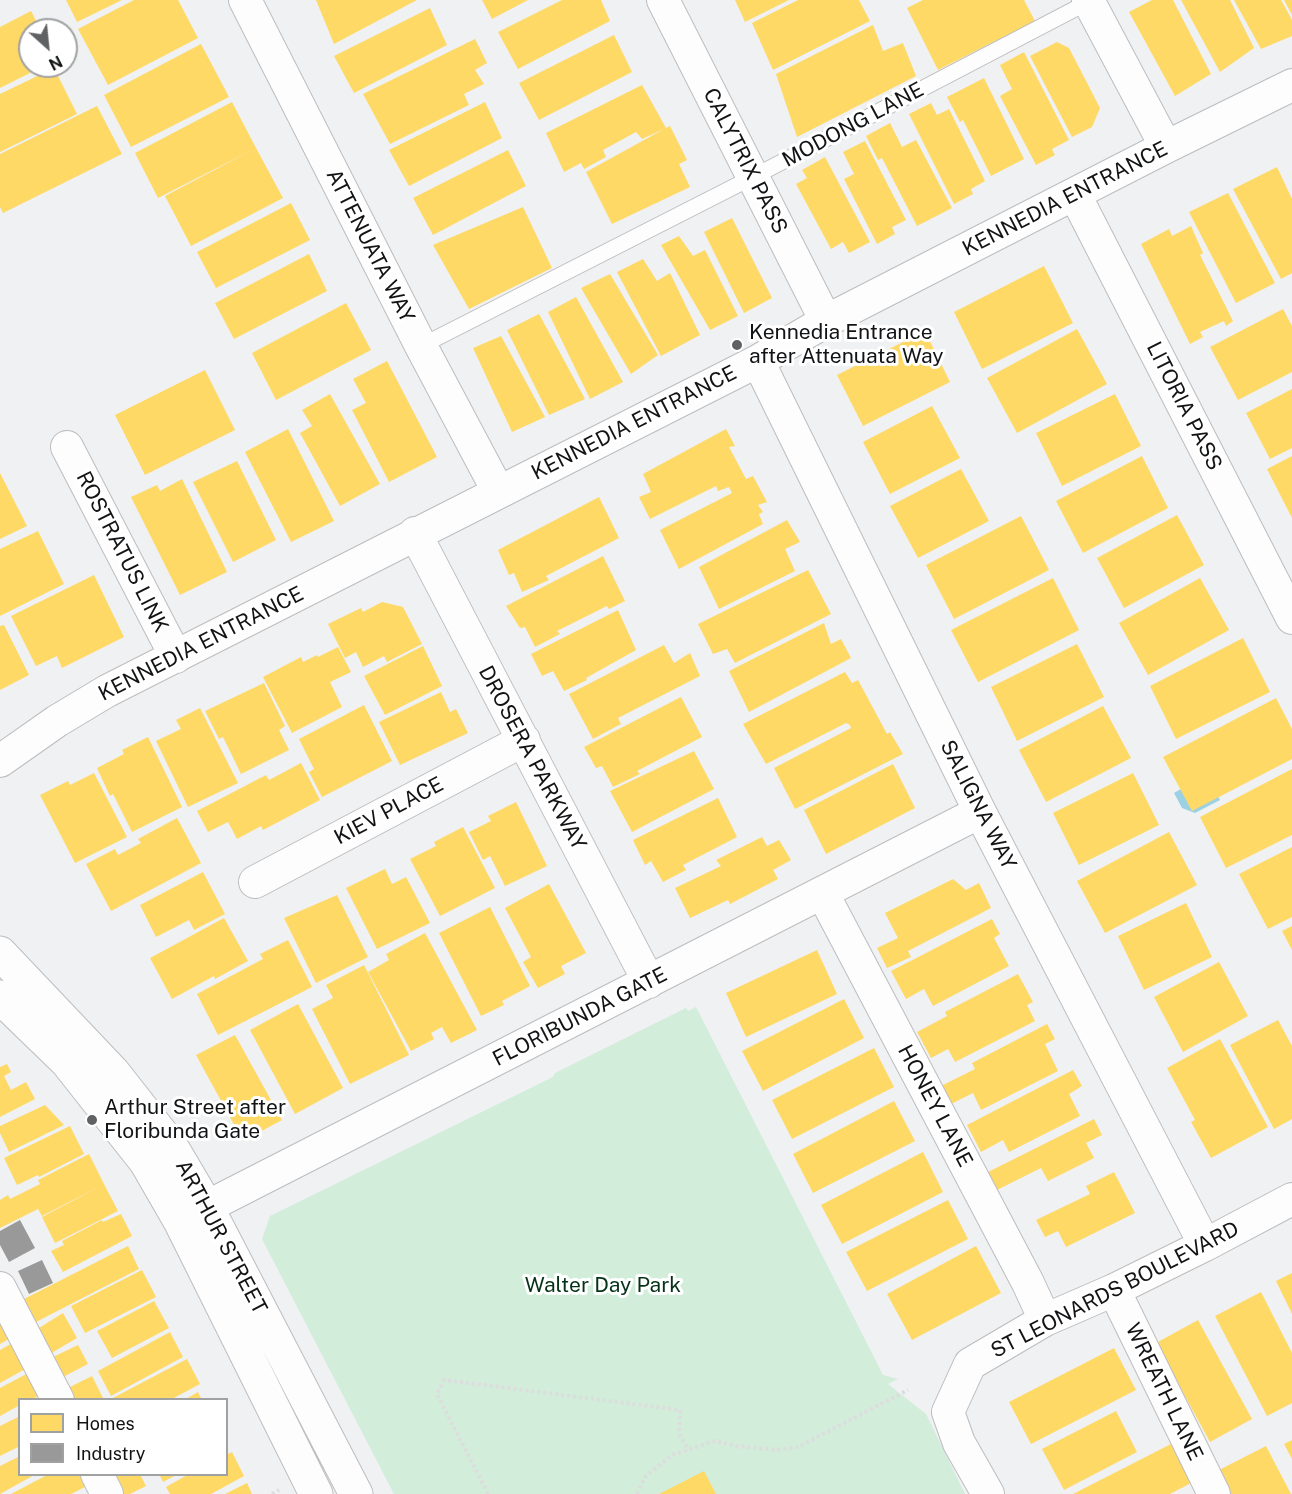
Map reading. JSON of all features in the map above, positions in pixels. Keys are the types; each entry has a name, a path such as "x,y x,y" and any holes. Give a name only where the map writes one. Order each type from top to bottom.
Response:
{"street":[{"name":"ATTENUATA WAY","path":"245,0 421,346 498,491"},
{"name":"CALYTRIX PASS","path":"663,0 826,321"},
{"path":"1090,1 1166,147"},
{"name":"KENNEDIA ENTRANCE","path":"4,760 57,721 107,691 758,361 826,321 1292,85"},
{"name":"LITORIA PASS","path":"1075,195 1292,618"},
{"name":"SALIGNA WAY","path":"758,361 980,812 1206,1245"},
{"name":"ROSTRATUS LINK","path":"67,447 176,657"},
{"name":"DROSERA PARKWAY","path":"415,533 649,982"},
{"name":"KIEV PLACE","path":"255,882 524,740"},
{"name":"FLORIBUNDA GATE","path":"194,1214 980,812"},
{"name":"HONEY LANE","path":"823,894 1028,1283 1045,1320"},
{"name":"ARTHUR STREET","path":"0,952 113,1072 171,1146 194,1214 316,1494"},
{"name":"ARTHUR STREET","path":"0,997 67,1062 146,1162 194,1214 356,1494"},
{"name":"ST LEONARDS BOULEVARD","path":"988,1494 959,1443 948,1412 970,1364 1045,1320 1114,1290 1206,1245 1292,1198"},
{"path":"0,1288 57,1398"},
{"name":"WREATH LANE","path":"1114,1290 1215,1494"},
{"path":"98,1476 107,1494"}],"lane":[{"name":"MODONG LANE","path":"421,346 753,177 1090,1"}],"path":[{"path":"488,1494 437,1394 444,1380 680,1410 679,1434 689,1450"},
{"path":"637,1494 645,1477 672,1455 715,1441 736,1446 770,1449 798,1448 908,1390"}],"green space":[{"name":"Walter Day Park","path":"696,1007 883,1375 898,1379 888,1384 926,1414 965,1494 394,1494 262,1239 270,1216 553,1077 555,1073 686,1008 688,1011"}],"water":[{"path":"1188,785 1212,786 1220,800 1195,813 1182,808 1174,793"}],"building: Homes":[{"path":"66,0 122,0 78,22 78,18 75,18"},
{"path":"134,0 178,0 198,38 108,85 78,29"},
{"path":"316,0 417,0 334,44"},
{"path":"482,0 528,0 492,19"},
{"path":"562,0 601,0 610,21 518,69 498,32"},
{"path":"735,0 789,0 745,22"},
{"path":"798,0 859,0 870,21 773,70 752,23"},
{"path":"923,0 1024,0 1035,21 938,70 907,8"},
{"path":"1152,0 1173,0 1211,74 1175,96 1129,12"},
{"path":"1181,0 1230,0 1254,48 1220,72"},
{"path":"1234,0 1281,0 1292,20 1292,36 1261,49"},
{"path":"1284,0 1292,0 1292,15"},
{"path":"430,8 447,45 354,93 334,56"},
{"path":"31,11 35,18 18,18 18,78 20,78 0,88 0,27"},
{"path":"873,25 883,51 903,43 916,76 797,137 776,74"},
{"path":"614,35 632,72 539,120 519,83"},
{"path":"475,39 487,63 475,70 484,84 464,94 469,105 390,144 363,94"},
{"path":"1057,42 1069,48 1100,108 1092,127 1072,137 1030,56"},
{"path":"201,44 229,97 131,147 104,95"},
{"path":"1024,52 1069,140 1052,149 1055,155 1036,165 1000,96 1012,89 1000,65"},
{"path":"33,78 59,78 77,114 0,152 0,94"},
{"path":"984,78 1024,159 991,176 963,120 960,122 947,97"},
{"path":"642,85 666,128 670,126 687,160 679,164 690,187 612,224 586,172 664,129 642,139 636,132 603,150 606,157 584,169 581,163 564,172 546,133"},
{"path":"232,102 256,148 158,198 135,153"},
{"path":"485,102 502,138 409,186 389,150"},
{"path":"931,103 937,115 949,109 985,181 971,189 973,194 954,204 909,114"},
{"path":"97,106 122,154 3,213 0,207 0,154"},
{"path":"890,123 902,147 916,140 952,208 917,226 882,158 878,160 866,136"},
{"path":"865,141 906,220 892,227 895,234 877,244 844,179 854,174 843,152"},
{"path":"256,148 283,198 191,246 165,196"},
{"path":"508,150 526,186 433,235 413,198"},
{"path":"825,157 870,242 849,253 843,242 831,249 796,184 807,178 802,170"},
{"path":"1277,167 1292,199 1292,273 1281,279 1233,189"},
{"path":"1228,193 1275,283 1236,303 1189,212"},
{"path":"291,203 310,240 216,288 197,252"},
{"path":"523,207 552,268 469,309 433,245"},
{"path":"732,218 772,298 744,313 704,232"},
{"path":"1191,226 1203,253 1200,255 1233,321 1226,326 1224,321 1200,332 1203,337 1190,344 1141,244 1169,229 1172,236"},
{"path":"679,236 693,256 705,250 738,316 710,330 661,245"},
{"path":"309,254 327,291 234,339 215,303"},
{"path":"643,259 657,281 670,273 700,335 661,356 617,272"},
{"path":"1044,266 1073,323 982,369 954,312"},
{"path":"610,274 658,355 631,374 581,288"},
{"path":"576,297 623,382 590,399 548,312"},
{"path":"346,303 371,350 276,400 252,353"},
{"path":"1283,309 1292,326 1292,372 1238,400 1210,347"},
{"path":"539,314 585,399 549,415 507,330"},
{"path":"1077,329 1107,384 1017,433 987,378"},
{"path":"925,331 950,382 863,426 837,375"},
{"path":"501,336 545,417 512,432 473,348"},
{"path":"387,361 437,457 389,482 352,410 366,403 353,379"},
{"path":"205,370 235,430 145,475 115,415"},
{"path":"1292,389 1292,448 1270,459 1246,413"},
{"path":"330,394 380,484 340,506 300,433 312,426 302,410"},
{"path":"1115,394 1141,446 1062,486 1036,433"},
{"path":"932,406 960,458 890,494 863,442"},
{"path":"288,429 334,521 291,542 245,452"},
{"path":"726,429 735,446 729,447 746,479 753,476 767,502 758,505 763,512 759,514 763,524 679,569 660,530 732,493 729,487 718,491 716,486 650,519 639,497 651,492 643,474"},
{"path":"1142,456 1168,508 1083,553 1056,501"},
{"path":"1292,456 1292,518 1267,469"},
{"path":"237,461 276,540 233,562 193,482"},
{"path":"961,469 989,521 918,558 890,506"},
{"path":"0,473 27,526 0,539"},
{"path":"182,479 227,572 180,595 131,497 157,485 160,491"},
{"path":"599,497 619,538 546,576 549,580 522,592 514,573 509,575 498,550"},
{"path":"1177,515 1204,565 1124,608 1097,558"},
{"path":"1021,516 1049,570 954,619 926,565"},
{"path":"787,520 800,542 785,549 795,571 719,609 699,567"},
{"path":"38,531 64,584 0,616 0,549"},
{"path":"603,556 625,601 609,609 607,606 557,631 560,634 535,647 525,627 520,628 506,606"},
{"path":"808,570 831,614 735,663 727,649 713,654 698,624"},
{"path":"94,575 124,637 62,668 57,656 36,666 11,616"},
{"path":"1053,578 1079,630 978,682 951,630"},
{"path":"1200,578 1229,630 1148,675 1119,623"},
{"path":"382,602 403,607 422,644 387,662 384,656 363,667 356,652 345,658 328,624 361,608 363,612"},
{"path":"618,610 636,650 586,678 587,680 564,691 553,671 542,676 531,654"},
{"path":"824,623 831,644 841,639 851,658 749,712 729,671"},
{"path":"4,625 29,675 0,690 0,626"},
{"path":"1243,638 1270,692 1176,739 1150,686"},
{"path":"1077,644 1104,697 1017,741 991,687"},
{"path":"664,645 674,663 690,653 700,676 618,718 621,724 593,739 569,694"},
{"path":"423,646 442,686 385,715 364,676"},
{"path":"338,647 351,672 330,682 342,707 292,733 263,677 301,657 303,662"},
{"path":"845,672 852,683 858,680 887,734 890,732 903,754 795,809 774,768 851,728 850,725 846,723 766,764 743,724"},
{"path":"264,683 285,726 279,730 289,750 241,774 223,737 219,739 205,711"},
{"path":"441,692 450,712 456,709 468,733 400,765 379,722"},
{"path":"681,697 702,737 637,771 640,774 613,787 602,766 596,768 584,747"},
{"path":"1276,698 1292,729 1292,759 1192,811 1163,757"},
{"path":"364,705 392,761 322,797 309,772 314,769 299,739"},
{"path":"1103,706 1131,758 1046,802 1019,750"},
{"path":"200,708 238,783 188,807 156,741 181,729 176,720"},
{"path":"148,737 182,807 132,832 113,794 110,796 97,768 124,754 122,750"},
{"path":"694,751 714,789 632,832 610,791"},
{"path":"301,763 320,800 263,830 261,826 237,839 228,822 208,832 197,811 266,775 269,780"},
{"path":"893,764 915,808 826,854 804,810"},
{"path":"1292,769 1292,835 1226,868 1200,817"},
{"path":"94,773 127,837 75,863 40,795 68,781 70,785"},
{"path":"1133,773 1159,825 1079,865 1053,813"},
{"path":"718,798 737,837 683,865 686,870 663,882 651,861 645,865 633,840"},
{"path":"516,802 547,866 505,886 490,856 483,860 469,832 491,821 488,816"},
{"path":"177,818 201,863 111,911 86,864 115,849 118,855 141,843 138,839"},
{"path":"463,827 495,888 440,916 410,859 436,846 434,842"},
{"path":"1169,832 1197,885 1105,933 1077,881"},
{"path":"762,837 767,846 779,840 791,860 773,870 778,879 730,904 728,900 690,918 675,888 721,866 716,860"},
{"path":"1292,847 1292,917 1268,929 1239,874"},
{"path":"385,869 392,884 406,877 430,923 377,949 346,888"},
{"path":"203,872 225,914 194,930 189,920 156,937 140,905"},
{"path":"953,879 966,890 979,883 991,908 908,951 911,957 887,968 877,948 898,938 885,913"},
{"path":"549,884 586,953 561,966 565,974 538,988 523,962 531,957 505,908"},
{"path":"337,895 368,957 316,983 284,918"},
{"path":"1186,903 1212,957 1144,990 1118,936"},
{"path":"490,907 530,986 502,1001 504,1005 481,1016 439,933"},
{"path":"224,918 248,961 172,999 150,958"},
{"path":"992,919 1000,934 994,938 1009,966 933,1006 924,989 906,999 891,971"},
{"path":"1292,926 1292,950 1282,931"},
{"path":"425,933 477,1030 451,1043 442,1027 431,1033 434,1039 411,1051 368,972 389,960 386,954"},
{"path":"288,940 312,987 218,1035 197,994 263,959 260,954"},
{"path":"817,950 837,994 746,1037 726,993"},
{"path":"1219,962 1248,1016 1183,1052 1154,997"},
{"path":"364,965 409,1055 350,1084 312,1009 333,998 326,985"},
{"path":"1018,974 1033,1002 1027,1005 1035,1021 955,1062 948,1049 931,1058 917,1032 947,1016 945,1012"},
{"path":"844,999 864,1038 763,1091 742,1051"},
{"path":"298,1004 343,1088 295,1114 250,1030"},
{"path":"1278,1020 1292,1046 1292,1119 1274,1129 1230,1045"},
{"path":"1047,1024 1055,1039 1045,1044 1058,1071 981,1110 973,1093 951,1104 941,1086 975,1069 972,1063"},
{"path":"235,1035 282,1120 243,1141 196,1055"},
{"path":"1220,1039 1268,1127 1211,1158 1191,1122 1195,1120 1167,1068"},
{"path":"874,1048 894,1087 792,1139 772,1100"},
{"path":"7,1064 11,1072 4,1076 11,1090 26,1082 35,1099 0,1117 0,1067"},
{"path":"1073,1070 1082,1086 1069,1094 1080,1116 1009,1152 1003,1140 981,1152 967,1125"},
{"path":"894,1101 915,1141 813,1193 793,1154"},
{"path":"45,1105 64,1125 9,1152 0,1133 0,1126"},
{"path":"1094,1119 1102,1135 1086,1143 1094,1158 1048,1181 1041,1168 997,1190 988,1172"},
{"path":"70,1126 84,1154 39,1177 38,1175 17,1185 4,1158"},
{"path":"923,1152 943,1192 842,1244 821,1205"},
{"path":"89,1154 104,1184 42,1216 38,1209 0,1228 0,1200 8,1195 10,1199 40,1184 38,1180"},
{"path":"1114,1172 1135,1213 1066,1247 1058,1231 1045,1237 1036,1220 1090,1194 1086,1186"},
{"path":"104,1184 118,1211 55,1243 42,1217"},
{"path":"948,1200 968,1239 867,1291 846,1252"},
{"path":"121,1214 132,1236 63,1272 51,1251 64,1245 62,1241 102,1220 103,1222"},
{"path":"128,1246 139,1269 34,1323 22,1300"},
{"path":"976,1246 1001,1293 912,1340 887,1294"},
{"path":"142,1270 156,1297 85,1333 71,1306"},
{"path":"1292,1273 1292,1314 1276,1281"},
{"path":"1261,1292 1292,1353 1292,1403 1267,1416 1215,1316"},
{"path":"154,1301 169,1328 112,1358 97,1331"},
{"path":"63,1313 77,1338 48,1355 34,1331"},
{"path":"1198,1320 1252,1419 1210,1442 1156,1343"},
{"path":"0,1323 9,1339 0,1344"},
{"path":"170,1332 183,1357 111,1396 98,1371"},
{"path":"14,1342 27,1368 0,1383 0,1350"},
{"path":"78,1345 88,1364 63,1377 53,1357"},
{"path":"1114,1348 1136,1390 1031,1444 1009,1402"},
{"path":"187,1359 200,1384 174,1398 113,1398"},
{"path":"32,1371 44,1393 35,1398 18,1398 18,1406 0,1416 0,1388"},
{"path":"92,1376 103,1398 72,1398 68,1388"},
{"path":"198,1392 201,1398 188,1398"},
{"path":"1116,1411 1137,1452 1064,1490 1042,1449"},
{"path":"18,1417 18,1447 0,1456 0,1426"},
{"path":"1292,1440 1292,1459 1284,1444"},
{"path":"1171,1444 1191,1483 1170,1494 1073,1494"},
{"path":"1266,1446 1291,1494 1231,1494 1219,1470"},
{"path":"232,1452 244,1476 211,1494 170,1494 166,1487 185,1476 228,1476 228,1454"},
{"path":"18,1457 18,1476 32,1476 0,1494 0,1466"},
{"path":"704,1471 716,1494 659,1494"},
{"path":"45,1476 84,1476 89,1485 71,1494 11,1494"},
{"path":"112,1476 141,1476 146,1486 130,1494 119,1494"},
{"path":"160,1476 174,1476 163,1482"},
{"path":"247,1483 252,1494 225,1494"}],"building: Industry":[{"path":"20,1220 35,1248 9,1262 0,1245 0,1231"},
{"path":"42,1260 53,1283 29,1294 18,1271"}],"place":[{"name":"Kennedia Entrance after Attenuata Way","path":"737,345"},
{"name":"Arthur Street after Floribunda Gate","path":"92,1120"}]}
